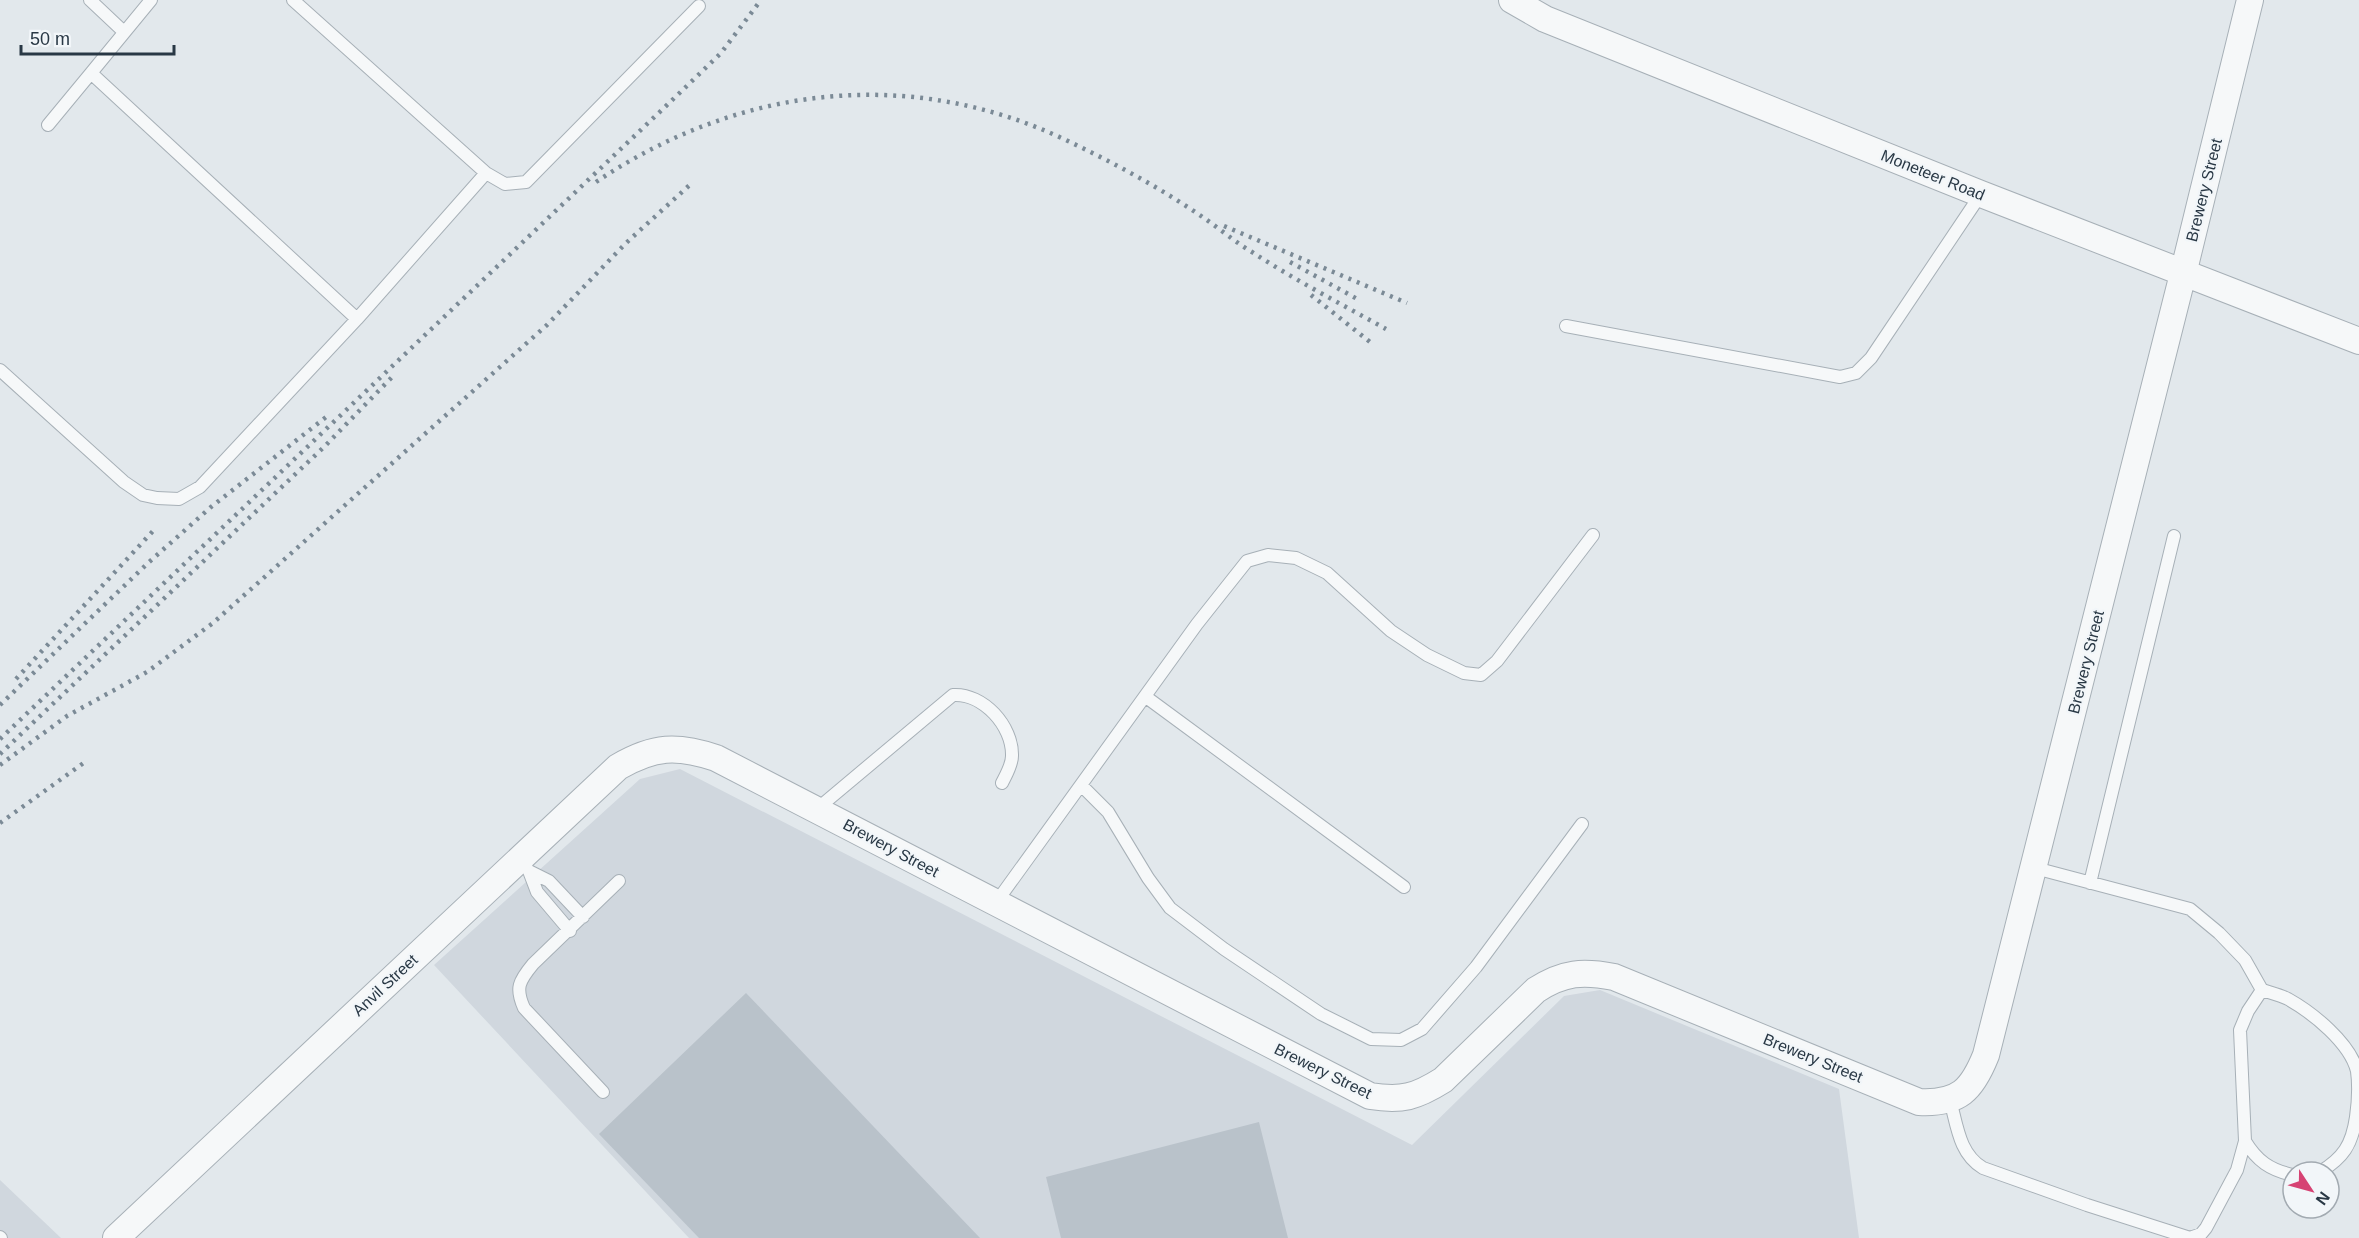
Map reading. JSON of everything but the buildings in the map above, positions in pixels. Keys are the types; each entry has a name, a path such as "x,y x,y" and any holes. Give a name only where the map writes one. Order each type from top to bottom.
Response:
{"street":[{"name":"Moneteer Road","path":"1512,0 1545,19 1981,194 2359,342"},
{"name":"Brewery Street","path":"664,750 693,751 716,758 1370,1096 1390,1100 1410,1097 1426,1090 1443,1080 1536,990 1552,979 1569,974 1593,973 1614,977 1919,1102 1936,1103 1950,1100 1963,1093 1972,1083 1986,1055 2184,274 2250,0"},
{"name":"Anvil Street","path":"116,1238 524,865 618,767 639,754 664,750"}],"lane":[{"path":"90,0 123,32"},
{"path":"293,0 486,172 505,184 526,182 699,6"},
{"path":"48,125 149,1"},
{"path":"91,73 357,319"},
{"path":"0,370 124,482 142,495 179,499 200,488 357,319 486,172"},
{"path":"1566,326 1840,377 1856,373 1871,358 1981,194"},
{"path":"995,904 1197,624 1247,561 1268,555 1296,558 1327,573 1391,632 1436,660 1464,673 1481,675 1497,661 1593,535"},
{"path":"2090,883 2174,536"},
{"path":"817,809 953,696 965,694 996,715 1010,739 1012,759 1002,783"},
{"path":"1146,697 1404,887"},
{"path":"1081,785 1108,812 1148,878 1170,908 1224,949 1321,1014 1371,1039 1401,1040 1422,1029 1476,967 1582,824"},
{"path":"524,865 549,881 583,917"},
{"path":"524,865 537,892 570,931"},
{"path":"2035,868 2190,909 2219,933 2245,960 2262,990 2287,998 2327,1028 2344,1047 2357,1071 2359,1098 2348,1149 2336,1160"},
{"path":"603,1092 524,1008 518,994 521,978 619,881"},
{"path":"1950,1100 1965,1153 1983,1168 2077,1201 2197,1237 2206,1228 2237,1170 2245,1141 2240,1030 2248,1011 2262,990"},
{"path":"2245,1141 2253,1155 2268,1168 2281,1172"}],"shaded area":[{"path":"680,769 1412,1145 1564,996 1600,990 1839,1089 1859,1238 689,1238 434,965 640,779"},
{"path":"0,1180 61,1238 0,1238"}],"railway":[{"path":"0,739 721,53 761,0"},
{"path":"596,182 651,149 709,124 768,106 828,97 889,95 950,102 1010,118 1070,142 1139,177 1246,248 1318,292 1386,329"},
{"path":"0,765 67,716 147,672 213,623 547,325 626,243 693,182"},
{"path":"1224,226 1407,303"},
{"path":"1290,262 1361,301"},
{"path":"1311,295 1370,342"},
{"path":"0,754 325,446 395,374"},
{"path":"0,705 148,563 211,507 330,414"},
{"path":"16,679 153,531"},
{"path":"0,823 85,762"}]}
